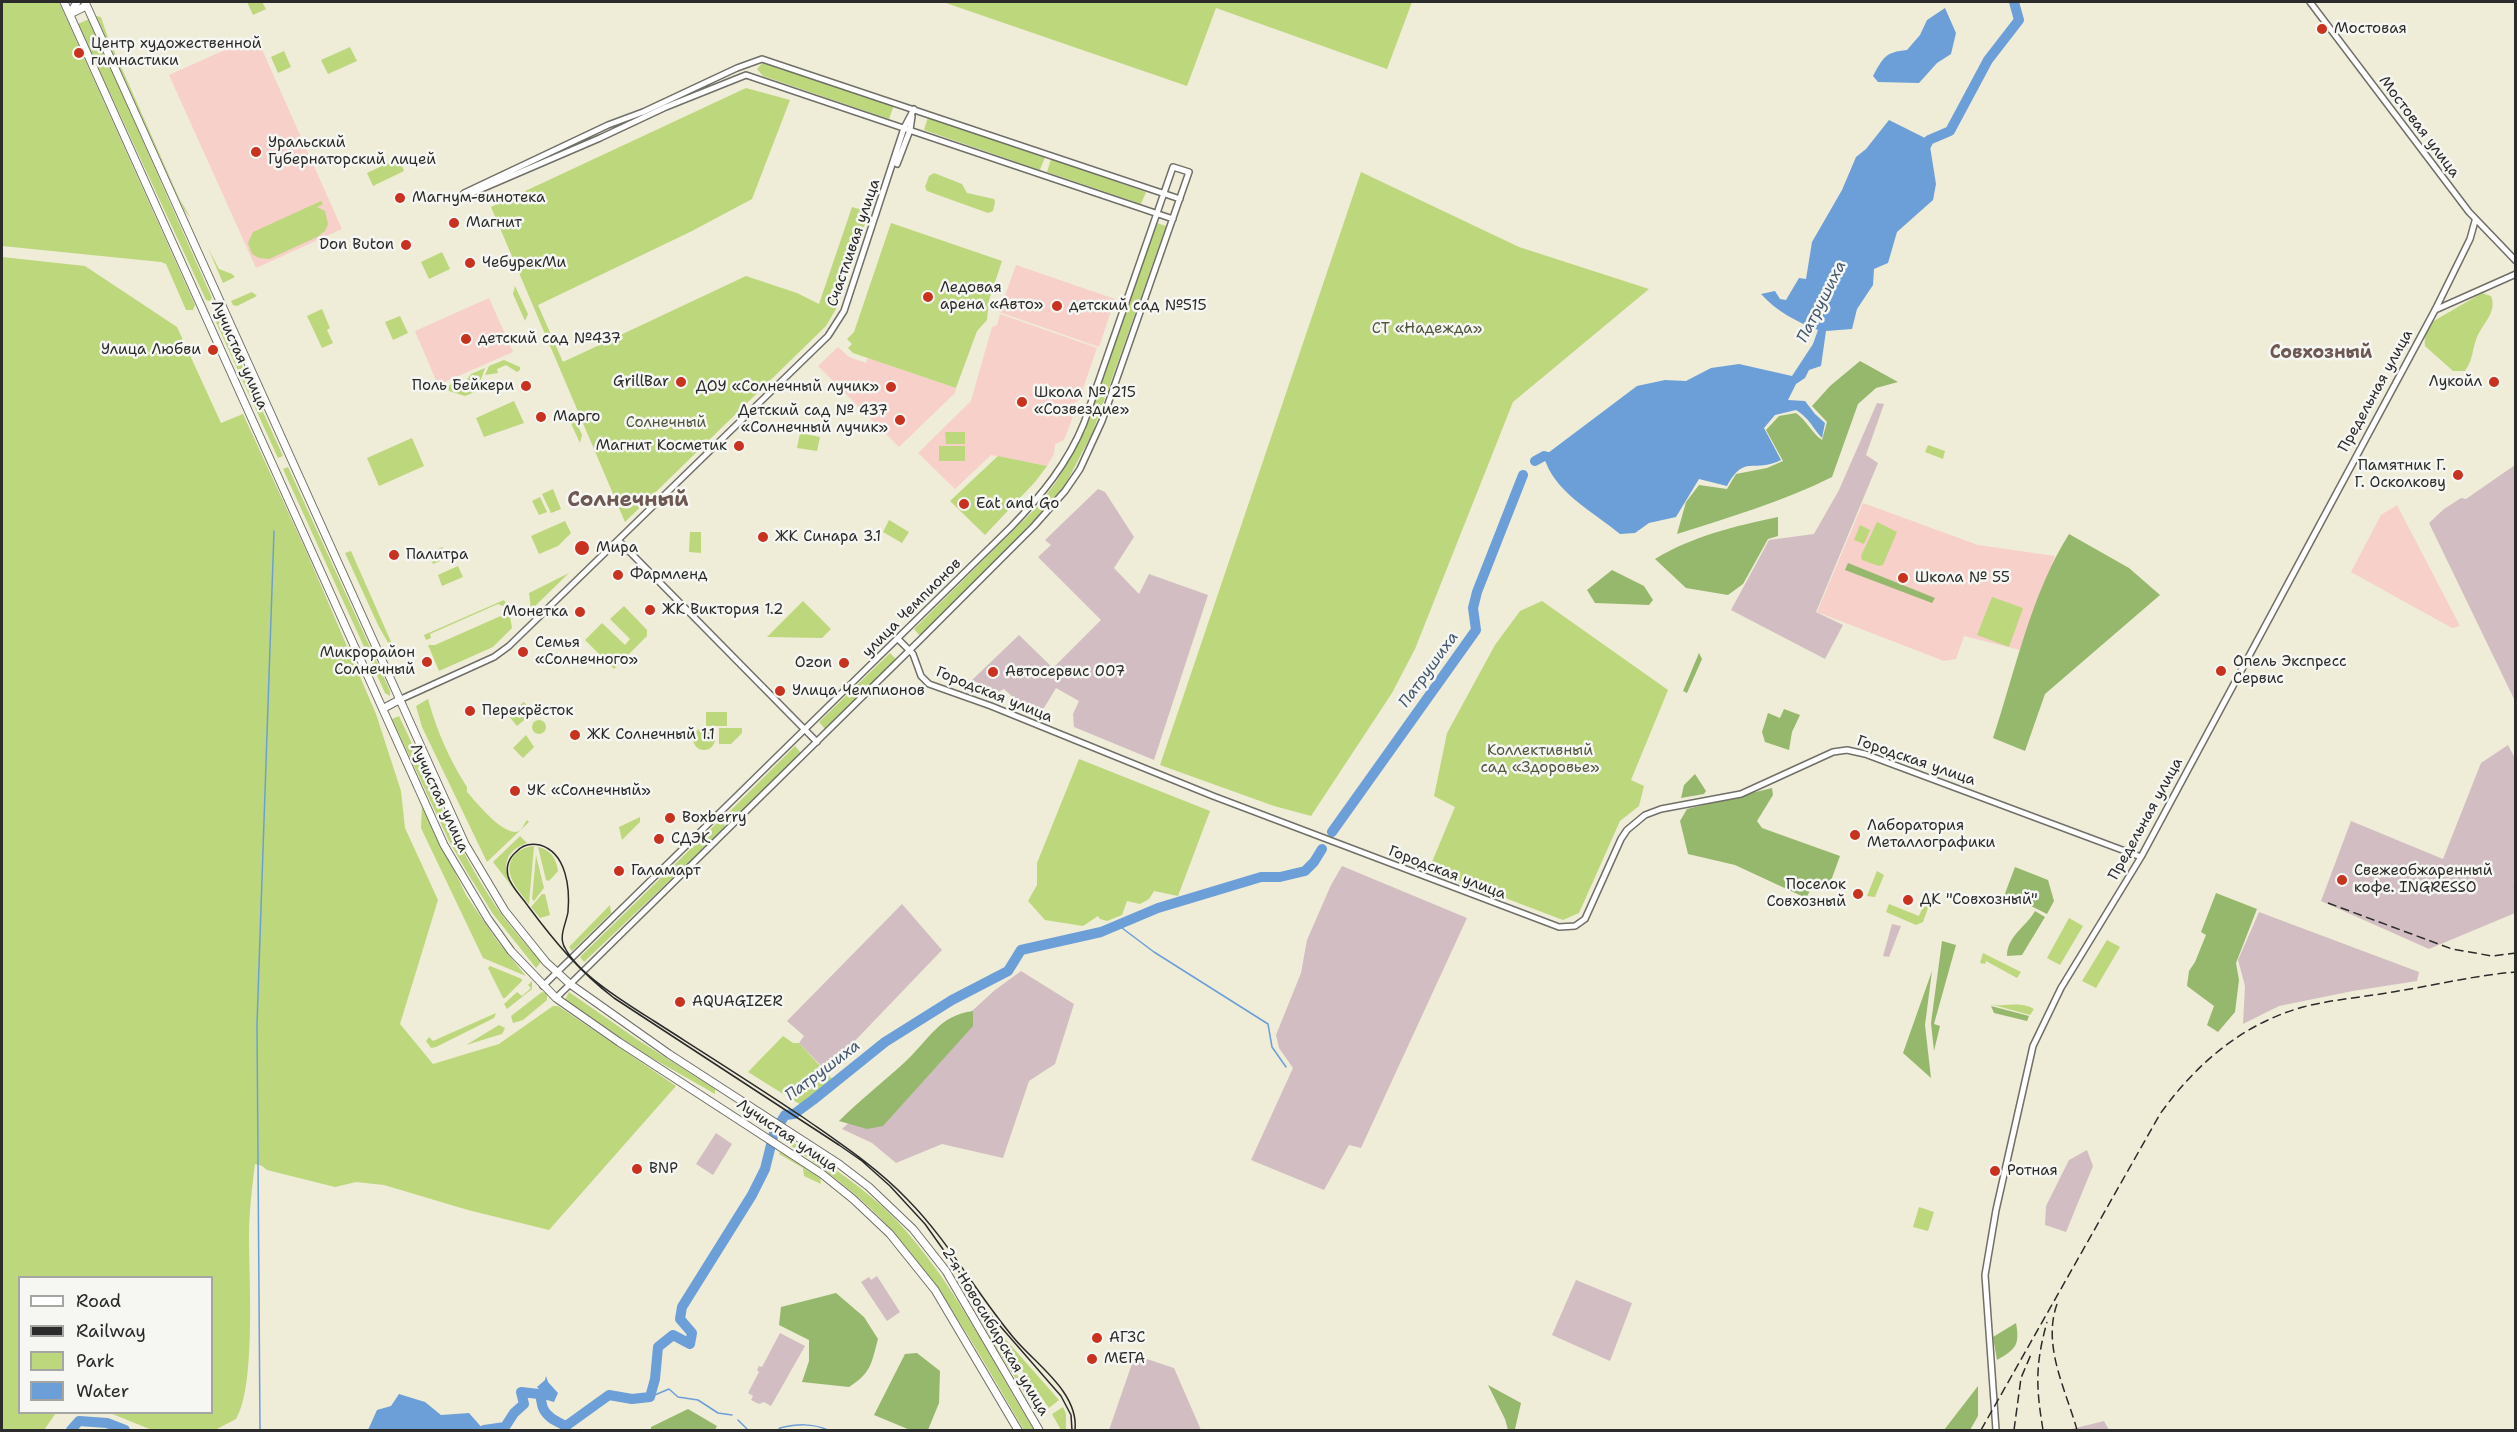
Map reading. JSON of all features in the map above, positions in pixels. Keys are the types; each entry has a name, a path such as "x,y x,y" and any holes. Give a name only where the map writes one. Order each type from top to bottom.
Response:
{"main road":[{"name":"Лучистая улица","path":"64,2 444,845 494,927 512,951 556,998 789,1153 853,1199 902,1248 935,1290 1017,1429"},
{"path":"70,14 77,2"},
{"name":"Лучистая улица","path":"85,4 399,700 465,844 492,893 521,933 570,984 669,1054 791,1132"},
{"path":"70,14 85,4"},
{"path":"384,708 399,700"},
{"name":"2-я Новосибирская улица","path":"791,1132 855,1176 913,1229 946,1271 1039,1431"}],"street":[{"name":"Мостовая улица","path":"2310,2 2475,221 2516,261"},
{"path":"1173,219 746,75 465,194 608,124 643,112 759,59 772,61 1180,199"},
{"name":"Счастливая улица","path":"399,700 494,657 534,623 836,325 844,311 914,109"},
{"name":"улица Чемпионов","path":"543,986 1019,519 1061,468 1079,435 1094,397 1173,166 1189,172 1111,398 1080,469 1065,491 1034,525 817,742 556,998"},
{"name":"Предельная улица","path":"1996,1431 1985,1298 1988,1253 2031,1053 2055,999 2140,857 2434,310 2470,239 2475,221"},
{"path":"2434,310 2516,273"},
{"path":"619,541 817,742"},
{"name":"Городская улица","path":"898,639 909,650 921,676 929,684 991,706 1204,793 1511,910 1570,928 1581,924 1590,911 1621,839 1638,820 1660,809 1742,794 1826,754 1847,750 1922,775 2140,857"}],"shaded area":[{"name":"Уральский Губернаторский лицей","path":"256,36 342,229 256,268 169,75"},
{"name":"детский сад №515","path":"1016,265 1115,299 1099,347 999,312"},
{"path":"489,298 513,352 438,385 415,331"},
{"name":"Школа № 215 «Созвездие»","path":"1000,314 1097,348 1079,400 1073,404 1076,409 1064,440 1055,444 1054,454 1047,466 991,455 955,489 918,453 971,401 992,327 997,325"},
{"name":"Детский сад № 437 «Солнечный лучик»","path":"838,347 849,357 866,363 868,358 956,388 955,393 899,447 818,366"},
{"path":"1877,403 1884,404 1866,455 1878,463 1816,612 1843,625 1825,659 1731,610 1769,540 1814,534 1839,490"},
{"path":"2515,465 2515,701 2429,523 2444,509 2461,498 2466,499"},
{"path":"1098,489 1105,492 1134,537 1114,568 1139,594 1149,574 1208,595 1154,760 1074,727 1073,714 1079,701 1056,688 1041,713 1018,702 1004,689 998,692 972,680 1019,635 1053,668 1101,620 1038,557 1051,545 1045,540"},
{"name":"Школа № 55","path":"1863,503 1978,545 2055,556 2020,650 1964,636 1956,659 1944,661 1817,612"},
{"path":"2397,505 2460,626 2452,628 2351,572 2381,515"},
{"path":"2508,745 2516,760 2515,913 2429,949 2321,901 2351,821 2443,859 2481,763"},
{"path":"1342,866 1467,918 1361,1148 1349,1145 1324,1190 1251,1160 1293,1068 1279,1048 1276,1035 1301,973 1307,940 1331,885"},
{"path":"902,904 942,950 826,1071 799,1043 804,1036 787,1021"},
{"path":"2259,912 2419,972 2417,981 2279,1006 2243,1024 2245,986 2238,960"},
{"path":"1892,924 1901,926 1889,957 1883,956"},
{"path":"1021,971 1074,1004 1055,1064 1029,1081 1003,1158 942,1144 896,1163 872,1143 842,1129 995,990"},
{"path":"716,1133 732,1144 713,1175 696,1164"},
{"path":"2087,1150 2093,1166 2066,1232 2045,1225 2046,1206 2069,1160"},
{"path":"877,1276 900,1312 887,1321 861,1282 869,1277 871,1280"},
{"path":"1576,1280 1632,1303 1610,1361 1552,1335"},
{"path":"780,1333 805,1346 771,1406 764,1402 759,1404 751,1400 753,1396 748,1393 759,1372 757,1370 759,1366 762,1367"},
{"path":"1135,1355 1174,1368 1201,1430 1109,1430"},
{"path":"2104,1421 2109,1430 2066,1430 2076,1428"}],"green space":[{"path":"2,2 59,2 195,305 193,310 186,310 166,264 161,262 2,246"},
{"path":"247,2 262,2 266,9 253,15"},
{"path":"943,2 1412,2 1387,69 1216,8 1187,86"},
{"path":"96,16 101,17 180,200 191,218 184,210"},
{"path":"89,19 212,298 210,301 206,300 78,24"},
{"path":"350,47 357,61 328,74 321,60"},
{"path":"284,51 291,67 278,73 271,57"},
{"path":"763,62 894,105 889,119 763,76 757,69"},
{"path":"746,88 790,100 752,199 692,231 538,305 563,362 746,276 797,293 819,304 852,207 869,212 836,309 826,326 625,522 491,207"},
{"path":"928,117 1045,157 1040,170 924,130"},
{"path":"399,158 404,171 373,186 367,173"},
{"path":"1051,159 1146,192 1141,204 1047,172"},
{"name":"СТ «Надежда»","path":"1361,172 1519,247 1649,289 1513,402 1415,649 1392,693 1311,816 1274,806 1160,765"},
{"path":"934,173 962,184 967,193 994,199 993,211 988,213 927,191 925,187 929,176"},
{"path":"321,201 323,204 317,207 325,211 328,224 325,231 269,259 259,258 252,254 248,243 253,232"},
{"name":"Ледовая арена «Авто»","path":"891,223 1002,261 989,300 987,320 977,331 956,388 853,353 848,348 852,344 847,339 854,332"},
{"path":"1157,223 1166,226 1107,393 1099,391"},
{"path":"208,248 219,269 235,277 223,283"},
{"path":"442,252 450,269 429,279 421,262"},
{"path":"2,257 85,266 177,327 221,423 243,414 307,553 376,714 401,791 405,828 438,900 400,1024 433,1064 499,1044 553,1006 558,1006 676,1086 549,1230 468,1210 384,1185 356,1182 335,1187 267,1170 255,1164 249,1228 250,1331 246,1383 236,1419 215,1430 152,1430 112,1414 213,1414 213,1276 18,1276 18,1414 55,1414 44,1430 2,1430"},
{"path":"515,286 528,314 525,321 513,294"},
{"path":"252,292 257,296 237,306 233,305 231,301"},
{"path":"2482,293 2491,296 2493,302 2491,313 2478,334 2465,371 2453,371 2425,346 2427,330 2432,322"},
{"path":"322,309 333,343 322,348 307,316"},
{"path":"400,316 408,333 393,340 385,322"},
{"path":"220,317 283,456 278,458 215,320"},
{"path":"504,360 520,367 520,370 517,372 506,365 497,369 498,373 485,375 489,366"},
{"path":"1860,361 1898,382 1876,388 1858,404 1832,477 1775,502 1677,534 1686,502 1699,485 1727,489 1736,474 1767,468 1783,461 1766,430 1779,416 1796,413 1822,440 1827,422 1812,406 1830,386"},
{"path":"485,368 477,391 465,396 449,391 448,387 451,384 465,382 471,374"},
{"path":"1097,395 1105,398 1092,434 1065,485 1042,513 920,636 914,629 1036,508 1056,482 1085,431"},
{"path":"514,401 524,423 484,437 476,418"},
{"path":"571,410 582,435 580,443 567,415"},
{"path":"945,432 965,432 965,444 946,444"},
{"path":"800,433 820,437 817,451 797,448"},
{"path":"412,438 424,466 379,486 367,458"},
{"path":"1928,445 1945,451 1943,459 1925,452"},
{"path":"939,446 965,446 965,461 939,461"},
{"path":"998,456 1047,466 985,535 950,501"},
{"path":"288,467 390,691 390,696 385,693 283,469"},
{"path":"553,489 561,509 551,513 542,494"},
{"path":"540,497 547,512 539,515 532,501"},
{"path":"1778,517 1778,536 1768,539 1743,584 1728,595 1686,588 1655,559 1699,538"},
{"path":"889,520 909,532 902,543 883,532"},
{"path":"565,521 571,533 558,546 539,554 531,536"},
{"path":"1877,522 1897,532 1883,565 1879,566 1862,560 1861,556"},
{"path":"1860,525 1870,530 1864,544 1854,540"},
{"path":"690,532 701,532 701,553 689,552"},
{"path":"2069,534 2129,568 2160,595 2045,694 2025,751 1993,738 2034,608 2044,582"},
{"path":"442,547 447,558 433,564 428,553"},
{"path":"351,551 392,644 390,646 345,553"},
{"path":"1848,563 1935,598 1932,603 1845,570"},
{"path":"458,566 463,577 442,586 438,575"},
{"path":"1612,570 1644,586 1653,600 1649,605 1595,603 1587,590"},
{"path":"569,573 531,610 529,593"},
{"path":"1992,597 2023,608 2009,647 1977,635"},
{"path":"504,600 506,604 503,606 498,604 430,634 431,638 426,640 424,635"},
{"path":"803,601 831,629 822,638 767,637"},
{"name":"Коллективный сад «Здоровье»","path":"1542,601 1668,690 1631,780 1644,786 1639,806 1620,821 1579,913 1563,920 1429,869 1455,807 1434,796 1447,733 1495,645 1520,611"},
{"path":"624,606 647,630 647,636 614,669 585,640 602,623 625,645 630,639 610,619"},
{"path":"505,610 509,611 512,628 493,647 439,671 428,645 435,645 503,615"},
{"path":"890,653 896,659 825,729 819,722"},
{"path":"1699,653 1702,659 1687,693 1683,691"},
{"path":"428,699 439,733 467,787 467,792 499,825 513,832 521,830 487,862 422,727 416,706"},
{"path":"524,702 533,713 517,726 508,715"},
{"path":"1784,709 1800,715 1792,732 1789,750 1765,742 1762,732 1768,713 1780,718"},
{"path":"706,712 727,712 727,726 706,726"},
{"path":"399,716 444,812 481,883 500,913 541,962 536,968 493,914 449,841 392,719"},
{"path":"539,720 544,722 546,727 544,732 539,734 534,732 532,727 534,722"},
{"path":"704,728 712,731 715,739 712,747 704,750 696,747 693,739 696,731"},
{"path":"719,728 742,728 742,733 731,744 719,744"},
{"path":"526,735 534,747 523,758 513,748"},
{"path":"795,746 801,753 729,824 723,818"},
{"path":"1079,759 1210,811 1178,896 1154,891 1149,899 1140,904 1127,901 1122,915 1107,921 1098,916 1083,926 1045,920 1028,901 1037,885 1037,863"},
{"path":"1695,774 1706,791 1704,794 1681,798 1684,785"},
{"path":"1772,788 1773,795 1757,821 1762,828 1840,856 1828,889 1814,884 1806,898 1735,865 1688,854 1680,821 1687,809"},
{"path":"422,804 466,895 498,942 526,976 483,958 421,828"},
{"path":"640,817 640,822 622,840 619,827"},
{"path":"720,820 726,827 584,962 580,957"},
{"path":"520,836 527,843 509,856 507,872 510,881 527,906 493,862"},
{"path":"534,846 529,904 513,882 509,870 510,863 517,852"},
{"path":"538,847 550,852 556,862 558,871 549,881 546,880"},
{"path":"536,855 544,888 534,901 532,899"},
{"path":"2015,867 2048,880 2054,901 2047,914 2023,902 2004,896"},
{"path":"1877,871 1884,875 1875,897 1867,896"},
{"path":"2216,893 2257,909 2236,963 2239,980 2235,1012 2218,1032 2207,1025 2214,1006 2187,986 2189,971 2206,935 2201,932"},
{"path":"542,894 545,894 550,915 540,918 531,907"},
{"path":"1928,895 1932,897 1923,922 1916,925 1886,912 1889,904 1919,916"},
{"path":"610,905 611,913 572,951 569,947"},
{"path":"2035,911 2045,917 2022,955 2007,956 2013,937"},
{"path":"2069,918 2083,926 2060,965 2047,958"},
{"path":"2107,940 2120,947 2096,988 2082,981"},
{"path":"1942,941 1956,945 1934,1024 1940,1026 1934,1051 1931,1023"},
{"path":"1983,953 2021,972 2017,978 1986,961 1985,964 1980,963"},
{"path":"490,966 522,979 505,998 488,968"},
{"path":"1932,971 1925,1025 1931,1078 1903,1053"},
{"path":"532,981 532,989 507,1009 504,1004 517,992 522,996 531,988 528,985"},
{"path":"542,992 547,993 547,1000 523,1020 513,1023 511,1016"},
{"path":"569,992 715,1089 715,1094 645,1054 565,1000"},
{"path":"1990,1004 2023,1005 2034,1009 2030,1015"},
{"path":"1991,1006 2029,1016 2027,1021 1994,1013"},
{"path":"973,1011 973,1026 883,1126 867,1129 839,1121 905,1062 943,1023 961,1013"},
{"path":"496,1013 494,1018 436,1047 431,1048 426,1041 429,1037 433,1041"},
{"path":"499,1025 505,1028 502,1034 466,1045"},
{"path":"783,1036 793,1043 799,1043 833,1080 801,1105 748,1072"},
{"path":"789,1140 858,1186 895,1219 916,1243 953,1294 1034,1430 1024,1430 959,1321 923,1268 903,1244 861,1200 787,1143"},
{"path":"780,1152 820,1178 821,1184 804,1176 803,1168 779,1154"},
{"path":"1919,1207 1934,1212 1928,1231 1913,1227"},
{"path":"836,1293 864,1317 878,1339 872,1361 862,1377 849,1387 802,1382 809,1361 809,1340 779,1325 781,1307"},
{"path":"975,1309 994,1343 1041,1408 1031,1403 993,1343"},
{"path":"2016,1323 2015,1346 2009,1353 1997,1360 1993,1337"},
{"path":"993,1325 1059,1400 1049,1408 998,1337"},
{"path":"917,1353 940,1371 939,1403 928,1430 910,1430 874,1415 905,1354"},
{"path":"1488,1385 1521,1403 1515,1429 1517,1430 1508,1430"},
{"path":"1978,1386 1978,1416 1970,1430 1944,1430"},
{"path":"1063,1407 1066,1414 1066,1430 1061,1430 1052,1414"},
{"path":"688,1409 717,1426 715,1430 651,1430 651,1427"}],"water":[{"path":"1945,8 1956,33 1951,54 1937,63 1919,83 1878,82 1873,76 1882,60 1894,52 1907,50 1920,35 1927,20"},
{"path":"1889,120 1929,140 1936,184 1933,200 1897,232 1888,263 1874,269 1873,285 1857,309 1852,329 1826,331 1821,366 1809,370 1805,378 1796,384 1788,400 1805,401 1825,423 1822,438 1808,420 1796,410 1775,415 1764,428 1781,460 1771,464 1745,467 1733,476 1727,486 1699,479 1676,517 1649,523 1635,533 1620,534 1565,490 1548,468 1544,456 1637,386 1665,380 1686,381 1711,368 1739,364 1792,376 1813,344 1818,330 1787,315 1761,294 1775,291 1780,299 1786,300 1799,278 1806,279 1812,242 1842,190 1856,157 1866,149"},
{"path":"546,1376 548,1382 558,1393 554,1402 540,1398 539,1403 534,1393 531,1393 539,1389 537,1387"},
{"path":"399,1394 425,1402 441,1415 469,1413 484,1430 368,1430 377,1410 391,1406"}],"waterway":[{"name":"Патрушиха","path":"1923,151 1929,140 1950,131 1988,60 2019,20 2014,2"},
{"name":"Патрушиха","path":"1535,461 1544,456 1556,459"},
{"name":"Патрушиха","path":"1332,832 1476,630 1473,608 1477,592 1523,475"},
{"path":"260,1430 257,1024 274,531"},
{"name":"Патрушиха","path":"484,1430 505,1427 514,1413 524,1404 521,1392 539,1394 547,1414 566,1426 609,1395 632,1399 650,1397 655,1379 658,1347 673,1335 690,1344 692,1333 680,1319 682,1307 752,1195 765,1169 774,1133 785,1115 794,1114 885,1042 952,1000 1008,971 1021,950 1101,932 1158,908 1261,877 1280,877 1305,871 1322,849"},
{"path":"1118,925 1154,952 1268,1024 1272,1047 1286,1067"},
{"path":"650,1397 669,1389 678,1397 698,1400 718,1413 732,1415"},
{"path":"738,1420 748,1430"},
{"name":"Патрушиха","path":"71,1430 79,1421 107,1423 125,1430"},
{"path":"778,1430 804,1425 828,1430"}],"tram line":[{"path":"1072,1430 1071,1415 1061,1396 987,1311 925,1224 890,1186 862,1161 839,1145 602,988 579,967 568,955 509,880 507,873 509,863 518,850 527,845 540,845 549,849 561,864 568,893 568,912 562,939 565,948 572,958 581,969 593,979 619,998 831,1137 871,1166 907,1199 936,1232 1013,1337 1063,1391 1070,1403 1075,1430"}],"railway":[{"path":"2328,903 2452,949 2492,956 2516,953"},
{"path":"1981,1430 2160,1114 2189,1079 2222,1048 2260,1024 2303,1007 2516,972"},
{"path":"2057,1304 2053,1320 2054,1352 2077,1430"},
{"path":"2043,1430 2038,1376 2040,1351 2047,1322"},
{"path":"2014,1430 2021,1378 2032,1352"}],"place":[{"name":"Мостовая","path":"2322,29"},
{"name":"Центр художественной гимнастики","path":"79,53"},
{"name":"Уральский Губернаторский лицей","path":"256,152"},
{"name":"Магнум-винотека","path":"400,198"},
{"name":"Магнит","path":"454,223"},
{"name":"Don Buton","path":"406,245"},
{"name":"ЧебурекМи","path":"470,263"},
{"name":"Ледовая арена «Авто»","path":"928,297"},
{"name":"детский сад №515","path":"1057,306"},
{"name":"детский сад №437","path":"466,339"},
{"name":"Улица Любви","path":"213,350"},
{"name":"GrillBar","path":"681,382"},
{"name":"Лукойл","path":"2494,382"},
{"name":"Поль Бейкери","path":"526,386"},
{"name":"ДОУ «Солнечный лучик»","path":"891,387"},
{"name":"Школа № 215 «Созвездие»","path":"1022,402"},
{"name":"Марго","path":"541,417"},
{"name":"Детский сад № 437 «Солнечный лучик»","path":"900,420"},
{"name":"Магнит Косметик","path":"739,446"},
{"name":"Памятник Г. Г. Осколкову","path":"2458,475"},
{"name":"Eat and Go","path":"964,504"},
{"name":"ЖК Синара 3.1","path":"763,537"},
{"name":"Мира","path":"582,548"},
{"name":"Палитра","path":"394,555"},
{"name":"Фармленд","path":"618,575"},
{"name":"Школа № 55","path":"1903,578"},
{"name":"ЖК Виктория 1.2","path":"650,610"},
{"name":"Монетка","path":"580,612"},
{"name":"Семья «Солнечного»","path":"523,652"},
{"name":"Микрорайон Солнечный","path":"427,662"},
{"name":"Ozon","path":"844,663"},
{"name":"Опель Экспресс Сервис","path":"2221,671"},
{"name":"Автосервис 007","path":"993,672"},
{"name":"Улица Чемпионов","path":"780,691"},
{"name":"Перекрёсток","path":"470,711"},
{"name":"ЖК Солнечный 1.1","path":"575,735"},
{"name":"УК «Солнечный»","path":"515,791"},
{"name":"Boxberry","path":"670,818"},
{"name":"Лаборатория Металлографики","path":"1855,835"},
{"name":"СДЭК","path":"659,839"},
{"name":"Галамарт","path":"619,871"},
{"name":"Свежеобжаренный кофе. INGRESSO","path":"2342,880"},
{"name":"Поселок Совхозный","path":"1858,894"},
{"name":"ДК \"Совхозный\"","path":"1908,900"},
{"name":"AQUAGIZER","path":"680,1002"},
{"name":"BNP","path":"637,1169"},
{"name":"Ротная","path":"1995,1171"},
{"name":"АГЗС","path":"1097,1338"},
{"name":"МЕГА","path":"1092,1359"}],"district":[{"name":"Совхозный","path":"2321,353"},
{"name":"Солнечный","path":"628,501"}]}
